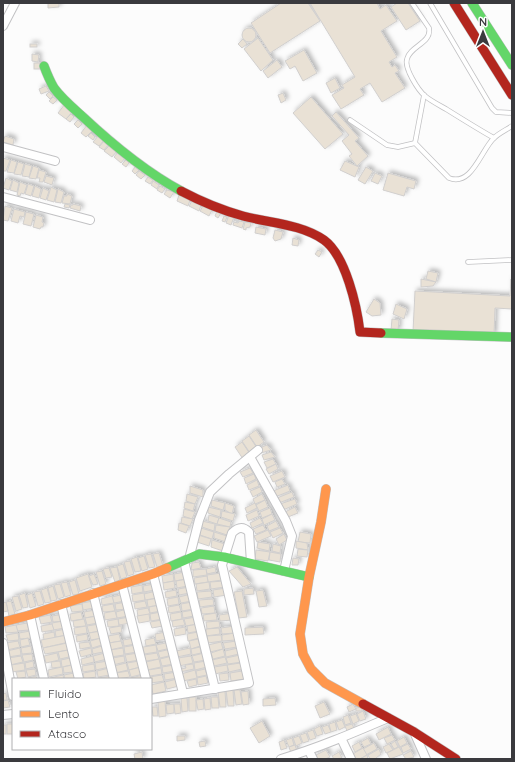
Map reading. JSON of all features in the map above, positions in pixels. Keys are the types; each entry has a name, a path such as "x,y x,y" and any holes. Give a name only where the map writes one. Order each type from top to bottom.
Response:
{"main road":[{"path":"454,3 512,95"},
{"path":"472,3 512,65"},
{"path":"44,66 50,82 63,98 97,131 151,174 179,191 206,204 232,213 306,231 326,241 338,257 352,290 360,321 360,332 512,337"},
{"path":"326,490 321,522 309,577 300,634 303,654 311,669 325,683 414,732 454,759"},
{"path":"3,622 30,615 153,574 199,554 224,557 309,577"}],"street":[{"path":"3,26 15,3"},
{"path":"3,147 55,161"},
{"path":"3,197 90,220"},
{"path":"215,689 187,560 199,520 210,492 258,450"},
{"path":"250,457 286,521 292,536 284,571"},
{"path":"152,699 249,683 222,565 232,533 236,529 246,529 249,532 251,563"},
{"path":"153,574 183,694"},
{"path":"122,584 146,678"},
{"path":"93,593 114,678"},
{"path":"61,604 79,678"},
{"path":"30,615 44,678"},
{"path":"3,643 12,691"},
{"path":"281,759 309,751 388,718"},
{"path":"414,732 426,759"},
{"path":"341,738 351,759"},
{"path":"309,751 313,759"}],"lane":[{"path":"412,3 429,28 430,33 428,37 408,54 406,60 406,67 414,82 424,95 494,138"},
{"path":"430,3 492,108 496,112 512,113"},
{"path":"415,143 424,95"},
{"path":"350,120 392,147 415,143"},
{"path":"415,143 449,178 461,180 472,171 494,138 512,126"},
{"path":"468,262 512,260"}],"building":[{"path":"48,3 59,3 59,7 48,8"},
{"path":"281,3 308,3 320,21 270,53 251,23"},
{"path":"310,3 377,3 380,9 386,5 397,21 381,31 397,57 389,62 392,67 395,65 399,71 395,73 405,88 382,102 370,83 360,89 364,95 341,109 332,95 344,88 342,85 355,77"},
{"path":"397,3 408,3 420,21 406,30 391,7"},
{"path":"249,28 254,30 256,35 254,40 249,42 244,40 242,35 244,30"},
{"path":"258,38 273,60 261,71 244,49"},
{"path":"243,39 247,44 242,48 238,44"},
{"path":"30,44 37,44 37,47 30,47"},
{"path":"304,50 317,73 303,81 295,66 290,69 285,61"},
{"path":"32,54 39,55 38,62 32,61"},
{"path":"277,60 282,67 268,78 263,71"},
{"path":"34,63 40,63 40,69 34,69"},
{"path":"335,78 340,88 331,93 326,83"},
{"path":"46,86 49,91 41,94 39,89"},
{"path":"49,92 53,96 50,99 46,95"},
{"path":"283,93 286,100 281,103 278,95"},
{"path":"53,97 57,100 53,104 49,101"},
{"path":"311,97 343,134 325,149 293,113"},
{"path":"65,104 73,111 66,119 58,113"},
{"path":"336,112 359,138 355,141 368,156 357,166 349,156 352,154 342,141 349,135 332,116"},
{"path":"71,114 74,117 70,122 66,119"},
{"path":"78,120 82,124 78,128 74,124"},
{"path":"87,125 93,130 86,137 81,133"},
{"path":"91,133 95,137 93,140 88,136"},
{"path":"99,135 105,139 99,146 93,142"},
{"path":"5,136 14,139 13,145 3,142"},
{"path":"104,141 109,144 104,150 99,147"},
{"path":"110,145 117,151 112,157 104,151"},
{"path":"118,152 125,158 121,163 114,157"},
{"path":"3,158 10,160 6,171 3,171"},
{"path":"11,160 17,162 14,173 7,172"},
{"path":"126,160 129,163 126,167 122,164"},
{"path":"345,161 359,167 355,177 340,170"},
{"path":"18,162 24,164 21,175 14,174"},
{"path":"25,164 32,166 29,177 22,176"},
{"path":"33,166 39,168 36,179 29,178"},
{"path":"135,167 139,170 135,174 132,171"},
{"path":"366,167 373,171 365,184 358,180"},
{"path":"39,170 46,172 43,182 39,182 40,178 37,178"},
{"path":"139,171 145,175 141,179 136,175"},
{"path":"375,173 382,176 378,184 371,181"},
{"path":"388,173 416,181 414,189 407,187 404,196 383,190"},
{"path":"46,176 54,178 52,185 44,182"},
{"path":"148,177 153,180 150,184 145,181"},
{"path":"6,178 12,181 9,190 3,188"},
{"path":"13,180 19,183 17,192 10,190"},
{"path":"153,181 159,185 157,189 151,185"},
{"path":"20,182 27,185 24,194 21,193 20,196 17,195"},
{"path":"28,184 34,186 31,196 25,194"},
{"path":"35,186 41,189 39,198 32,196"},
{"path":"160,186 165,189 162,193 157,190"},
{"path":"51,187 57,190 54,202 47,200"},
{"path":"43,188 49,191 46,200 40,198"},
{"path":"58,189 64,192 61,203 55,202"},
{"path":"167,190 174,192 170,198 164,194"},
{"path":"67,194 72,196 70,204 62,203 64,196 67,196"},
{"path":"179,195 190,200 188,206 177,201"},
{"path":"192,201 201,205 199,211 189,206"},
{"path":"65,204 70,205 69,208 64,207"},
{"path":"73,204 81,206 80,211 70,208"},
{"path":"5,206 12,208 8,221 3,220"},
{"path":"203,206 212,210 209,216 200,211"},
{"path":"14,209 25,212 24,217 20,216 18,223 11,221"},
{"path":"217,211 221,213 218,218 215,216"},
{"path":"26,212 34,214 31,226 23,224"},
{"path":"36,215 43,217 43,227 40,229 33,227"},
{"path":"229,215 234,217 231,225 226,223"},
{"path":"224,216 227,217 225,222 222,221"},
{"path":"239,221 244,222 242,228 233,225 234,222 238,223"},
{"path":"245,222 251,223 250,227 246,228 246,230 243,229"},
{"path":"256,227 266,229 265,235 255,233"},
{"path":"275,230 283,232 281,239 275,241 273,238"},
{"path":"293,238 299,240 298,246 292,245"},
{"path":"318,250 322,252 319,257 315,254"},
{"path":"428,271 438,273 436,282 426,279"},
{"path":"421,279 436,282 433,286 421,287"},
{"path":"511,279 512,309 495,308 494,335 413,331 415,291 510,296"},
{"path":"374,299 380,303 381,315 372,316 366,312"},
{"path":"396,304 407,309 404,319 393,314"},
{"path":"392,319 399,320 398,331 391,330"},
{"path":"256,430 264,442 257,447 249,435"},
{"path":"249,436 257,448 250,453 242,441"},
{"path":"242,442 250,454 243,459 235,447"},
{"path":"267,445 271,450 261,453 259,448"},
{"path":"271,452 275,457 264,460 262,455"},
{"path":"273,459 276,464 267,468 264,462"},
{"path":"276,464 278,469 269,474 266,469"},
{"path":"250,468 253,473 243,477 240,472"},
{"path":"282,471 285,477 273,482 270,476"},
{"path":"254,474 256,479 246,484 244,478"},
{"path":"282,479 285,484 277,487 275,482"},
{"path":"257,480 259,486 249,490 247,485"},
{"path":"288,485 290,491 275,497 273,491"},
{"path":"190,486 203,490 203,497 190,493"},
{"path":"260,487 262,492 253,497 250,491"},
{"path":"292,492 294,497 279,503 277,498"},
{"path":"187,494 198,497 195,504 186,501"},
{"path":"262,494 265,500 255,504 253,499"},
{"path":"295,499 297,504 283,510 280,504"},
{"path":"212,500 225,503 223,510 211,506"},
{"path":"265,500 268,507 259,511 256,505"},
{"path":"185,502 195,504 193,511 184,508"},
{"path":"225,503 234,506 232,514 225,510"},
{"path":"255,503 257,508 247,513 245,508"},
{"path":"208,507 221,510 220,517 208,513"},
{"path":"295,507 298,513 288,517 285,512"},
{"path":"270,508 272,514 262,518 260,512"},
{"path":"184,509 195,512 192,519 183,516"},
{"path":"257,510 259,516 248,521 246,515"},
{"path":"222,511 235,514 233,521 221,517"},
{"path":"272,514 275,520 264,525 262,519"},
{"path":"209,515 219,518 217,524 208,521"},
{"path":"182,517 193,519 190,526 181,523"},
{"path":"219,518 231,522 230,527 217,524"},
{"path":"260,518 263,523 252,528 250,523"},
{"path":"202,521 215,524 214,531 202,527"},
{"path":"276,521 279,527 269,531 267,526"},
{"path":"179,523 189,526 186,533 178,530"},
{"path":"216,525 230,527 227,535 215,531"},
{"path":"263,525 266,530 256,534 253,529"},
{"path":"201,528 214,532 212,539 200,535"},
{"path":"280,528 283,533 273,538 270,532"},
{"path":"268,530 271,536 257,542 254,536"},
{"path":"214,532 227,536 226,542 214,538"},
{"path":"300,532 311,534 310,543 298,542"},
{"path":"284,534 287,540 279,545 276,539"},
{"path":"198,535 211,539 209,546 197,542"},
{"path":"212,540 225,544 223,551 211,547"},
{"path":"296,541 307,543 308,550 296,548"},
{"path":"258,542 270,544 269,551 257,548"},
{"path":"273,544 281,546 280,553 272,551"},
{"path":"298,549 308,550 307,557 297,556"},
{"path":"256,550 270,552 268,561 255,559"},
{"path":"270,552 281,554 280,562 269,560"},
{"path":"159,553 163,566 157,567 153,554"},
{"path":"151,554 155,567 149,568 145,555"},
{"path":"144,556 148,569 142,571 138,558"},
{"path":"137,557 141,571 135,572 131,559"},
{"path":"293,558 299,559 298,565 292,565"},
{"path":"130,561 134,574 128,576 124,562"},
{"path":"199,562 201,568 191,570 192,563"},
{"path":"123,564 127,577 121,579 117,566"},
{"path":"117,567 120,580 115,582 110,568"},
{"path":"215,567 216,572 207,574 206,569"},
{"path":"237,567 251,584 243,587 229,571"},
{"path":"109,568 112,577 106,578 103,569"},
{"path":"206,569 207,575 193,577 193,570"},
{"path":"102,571 106,584 100,586 96,572"},
{"path":"185,572 186,579 175,581 174,574"},
{"path":"221,573 222,580 208,582 207,575"},
{"path":"88,574 92,587 80,591 76,578"},
{"path":"94,574 98,584 93,585 89,576"},
{"path":"173,574 174,581 163,583 162,576"},
{"path":"207,576 208,582 195,584 194,578"},
{"path":"187,579 188,586 177,588 176,581"},
{"path":"75,580 79,594 73,595 69,582"},
{"path":"174,581 175,588 164,590 163,583"},
{"path":"224,581 225,587 211,589 210,582"},
{"path":"67,582 71,595 65,597 61,583"},
{"path":"209,582 210,589 197,591 196,584"},
{"path":"60,584 64,597 58,599 54,585"},
{"path":"154,584 155,590 144,592 143,586"},
{"path":"142,585 143,592 132,594 131,587"},
{"path":"53,586 57,600 51,601 48,588"},
{"path":"189,587 190,593 179,595 178,589"},
{"path":"47,588 51,602 45,603 41,590"},
{"path":"226,588 227,595 214,597 213,590"},
{"path":"253,588 254,594 244,595 244,589"},
{"path":"176,590 177,596 166,598 165,592"},
{"path":"263,590 267,606 259,607 256,591"},
{"path":"40,591 44,604 38,606 34,592"},
{"path":"156,591 157,598 145,600 144,594"},
{"path":"211,591 212,597 198,599 197,592"},
{"path":"242,591 247,617 239,618 234,592"},
{"path":"25,593 28,607 23,608 19,595"},
{"path":"32,593 36,606 30,608 27,595"},
{"path":"144,593 145,600 133,602 132,595"},
{"path":"124,594 125,601 114,603 112,597"},
{"path":"191,594 192,601 181,603 179,597"},
{"path":"18,596 22,609 16,611 12,597"},
{"path":"112,596 114,603 102,605 101,599"},
{"path":"178,597 179,604 168,606 167,599"},
{"path":"158,598 159,605 148,607 147,600"},
{"path":"213,599 214,605 200,607 199,600"},
{"path":"11,601 15,614 9,616 6,602"},
{"path":"93,601 94,608 83,610 82,603"},
{"path":"145,601 147,607 135,609 134,603"},
{"path":"6,602 8,611 3,612 3,603"},
{"path":"126,602 127,609 116,610 115,604"},
{"path":"192,602 194,609 182,611 181,604"},
{"path":"82,604 83,611 72,612 70,606"},
{"path":"113,604 115,611 103,612 102,606"},
{"path":"160,605 161,611 150,613 149,607"},
{"path":"179,605 181,611 169,613 168,607"},
{"path":"214,606 215,613 202,614 201,608"},
{"path":"148,608 150,614 138,617 137,610"},
{"path":"127,609 129,616 117,618 116,612"},
{"path":"95,610 96,616 85,618 84,612"},
{"path":"193,610 194,616 183,618 182,612"},
{"path":"115,611 117,618 105,620 104,613"},
{"path":"81,612 83,619 71,621 70,614"},
{"path":"161,612 163,619 151,621 150,614"},
{"path":"181,612 182,619 171,621 170,614"},
{"path":"216,613 217,620 204,621 203,615"},
{"path":"233,613 233,620 220,621 219,615"},
{"path":"63,614 64,621 53,622 52,616"},
{"path":"149,614 150,621 139,623 137,616"},
{"path":"50,615 52,622 41,624 39,617"},
{"path":"97,616 98,623 87,625 85,618"},
{"path":"129,617 131,623 119,625 118,619"},
{"path":"196,617 197,624 186,626 184,619"},
{"path":"84,619 86,626 74,627 73,621"},
{"path":"118,619 119,626 108,627 107,621"},
{"path":"183,619 185,625 173,627 172,621"},
{"path":"162,620 163,626 152,628 150,622"},
{"path":"63,621 65,628 53,630 52,623"},
{"path":"219,621 220,627 207,629 206,622"},
{"path":"27,623 29,630 17,631 16,625"},
{"path":"52,624 54,630 42,632 41,626"},
{"path":"99,624 100,631 89,633 87,626"},
{"path":"198,624 199,631 188,633 187,626"},
{"path":"16,625 18,632 6,633 5,627"},
{"path":"86,626 87,633 75,635 74,628"},
{"path":"121,626 122,632 111,634 109,628"},
{"path":"234,626 235,633 222,634 221,628"},
{"path":"185,627 186,634 175,636 174,629"},
{"path":"263,627 264,634 245,635 245,628"},
{"path":"219,628 220,634 206,636 206,629"},
{"path":"66,629 68,635 56,637 55,631"},
{"path":"30,631 32,638 20,639 19,633"},
{"path":"101,631 102,638 91,640 89,633"},
{"path":"54,632 55,638 44,640 43,634"},
{"path":"166,632 168,639 156,641 155,634"},
{"path":"198,632 199,638 188,641 187,634"},
{"path":"18,633 19,640 8,641 6,635"},
{"path":"235,633 236,640 222,641 222,635"},
{"path":"87,634 88,640 77,642 76,636"},
{"path":"119,634 121,641 109,643 108,636"},
{"path":"67,635 69,642 43,648 41,640"},
{"path":"221,635 222,641 208,643 207,636"},
{"path":"28,638 30,645 21,647 20,640"},
{"path":"101,638 102,645 92,648 90,641"},
{"path":"134,638 135,644 124,646 123,640"},
{"path":"154,638 156,644 146,646 145,640"},
{"path":"198,639 200,646 191,649 189,641"},
{"path":"18,641 20,647 7,650 6,643"},
{"path":"121,641 123,647 110,650 109,643"},
{"path":"236,641 237,647 225,649 223,643"},
{"path":"89,642 91,647 80,649 79,643"},
{"path":"170,642 171,648 158,651 156,645"},
{"path":"221,642 223,649 210,652 208,645"},
{"path":"67,643 68,650 45,654 43,648"},
{"path":"136,645 137,652 125,654 124,647"},
{"path":"156,645 157,652 144,654 143,647"},
{"path":"31,646 32,653 22,654 21,648"},
{"path":"102,646 103,652 93,654 92,649"},
{"path":"200,647 201,653 192,655 191,649"},
{"path":"20,648 21,655 8,657 7,651"},
{"path":"91,648 92,654 81,657 79,651"},
{"path":"123,648 124,655 111,657 110,650"},
{"path":"190,648 191,654 177,657 176,651"},
{"path":"238,648 239,654 226,657 225,651"},
{"path":"171,649 173,655 160,658 158,652"},
{"path":"223,649 225,656 213,659 211,653"},
{"path":"68,650 69,657 60,659 58,652"},
{"path":"57,653 59,660 46,663 44,656"},
{"path":"105,653 107,659 95,662 93,656"},
{"path":"138,653 140,660 127,662 125,655"},
{"path":"157,653 159,659 146,661 144,655"},
{"path":"204,653 206,660 194,662 192,656"},
{"path":"32,654 33,660 24,662 22,655"},
{"path":"240,655 242,662 228,664 226,658"},
{"path":"21,656 23,662 10,665 8,658"},
{"path":"93,656 94,662 82,665 81,659"},
{"path":"124,656 125,662 113,665 112,658"},
{"path":"172,656 174,664 162,666 160,659"},
{"path":"191,656 193,663 179,666 178,658"},
{"path":"225,657 227,663 214,666 212,660"},
{"path":"70,658 71,665 62,667 61,660"},
{"path":"159,659 161,667 147,670 146,662"},
{"path":"33,661 34,667 26,669 25,663"},
{"path":"60,661 61,667 52,668 51,662"},
{"path":"108,661 109,667 96,670 95,663"},
{"path":"139,661 140,667 129,670 127,663"},
{"path":"206,661 207,667 195,670 194,663"},
{"path":"24,663 25,670 12,672 11,665"},
{"path":"126,663 128,670 115,673 114,666"},
{"path":"240,663 242,669 229,672 227,665"},
{"path":"94,664 95,670 83,672 82,666"},
{"path":"193,664 194,669 180,672 180,669 186,668 185,665"},
{"path":"72,665 73,672 64,673 63,667"},
{"path":"174,665 175,671 163,673 162,667"},
{"path":"227,665 228,671 215,674 214,667"},
{"path":"62,667 63,674 49,677 48,670"},
{"path":"141,667 143,674 131,677 129,670"},
{"path":"109,668 110,675 98,677 97,671"},
{"path":"161,668 162,674 150,676 148,670"},
{"path":"35,669 36,675 28,677 26,670"},
{"path":"205,669 207,675 197,677 196,671"},
{"path":"195,670 197,678 183,681 181,674"},
{"path":"25,671 26,677 18,678 16,672"},
{"path":"95,671 96,677 84,678 83,673"},
{"path":"128,671 130,677 117,678 116,673"},
{"path":"242,671 244,679 231,681 230,673"},
{"path":"177,672 178,678 165,680 164,674"},
{"path":"74,673 76,678 65,678 64,675"},
{"path":"228,673 229,680 220,681 219,674"},
{"path":"63,675 64,678 50,678"},
{"path":"144,675 144,678 130,678"},
{"path":"162,675 164,681 152,683 152,678 149,677"},
{"path":"111,676 111,678 98,678"},
{"path":"206,676 208,683 198,685 197,678"},
{"path":"177,679 179,686 167,689 165,682"},
{"path":"196,679 197,685 189,687 187,681"},
{"path":"164,682 166,691 153,694 152,685"},
{"path":"226,690 233,690 234,706 228,706"},
{"path":"234,690 240,690 242,704 236,705"},
{"path":"225,691 226,707 220,707 218,692"},
{"path":"248,691 249,704 243,705 241,692"},
{"path":"6,693 7,700 3,700 3,694"},
{"path":"189,697 196,697 196,711 189,711"},
{"path":"211,697 218,697 219,708 212,708"},
{"path":"181,698 187,698 188,711 182,712"},
{"path":"210,698 211,709 205,710 204,699"},
{"path":"275,698 276,705 263,706 263,699"},
{"path":"203,699 204,709 198,710 196,700"},
{"path":"8,700 10,707 3,708 3,701"},
{"path":"165,701 166,716 159,717 158,702"},
{"path":"324,702 330,714 320,718 315,706"},
{"path":"174,704 174,713 167,714 166,705"},
{"path":"174,704 180,704 181,713 175,714"},
{"path":"353,704 356,709 349,712 347,707"},
{"path":"152,707 157,707 158,716 153,716"},
{"path":"362,707 362,711 356,711 356,708"},
{"path":"363,711 366,719 360,721 357,714"},
{"path":"356,714 359,721 353,724 350,716"},
{"path":"348,715 351,723 345,725 343,717"},
{"path":"342,720 345,727 339,730 336,722"},
{"path":"262,721 270,736 259,743 250,728"},
{"path":"335,722 337,730 331,732 329,724"},
{"path":"7,724 12,724 12,734 7,734"},
{"path":"352,724 354,728 347,731 345,726"},
{"path":"3,725 6,725 6,734 3,734"},
{"path":"328,725 331,732 325,734 322,727"},
{"path":"320,726 323,734 317,736 314,729"},
{"path":"388,727 391,734 379,740 376,734"},
{"path":"313,730 316,738 310,740 307,732"},
{"path":"306,733 309,741 303,743 300,735"},
{"path":"392,735 395,740 387,744 384,738"},
{"path":"177,736 185,736 185,740 177,741"},
{"path":"299,736 302,743 296,746 293,738"},
{"path":"404,737 407,743 400,747 397,741"},
{"path":"292,738 294,745 289,747 286,740"},
{"path":"368,738 371,744 364,747 361,742"},
{"path":"284,740 287,748 281,750 279,742"},
{"path":"205,741 206,746 200,747 199,742"},
{"path":"395,741 398,747 394,749 391,744"},
{"path":"359,742 362,748 355,752 352,746"},
{"path":"374,743 377,749 366,755 363,749"},
{"path":"389,744 393,750 386,753 383,747"},
{"path":"408,744 411,749 403,753 401,747"},
{"path":"295,745 297,751 291,753 289,747"},
{"path":"399,747 403,754 390,759 387,753"},
{"path":"363,748 367,755 360,759 353,759 351,755"},
{"path":"379,749 381,754 375,759 370,759 368,755"},
{"path":"326,750 330,757 325,759 316,759 314,756"},
{"path":"411,751 414,757 406,759 403,755"},
{"path":"142,752 143,759 135,759 134,754"},
{"path":"339,752 342,758 334,759 332,756"},
{"path":"367,755 368,759 360,759"}],"traffic: fast":[{"path":"472,3 512,65"},
{"path":"44,66 54,88 72,107 129,157 154,175 181,191"},
{"path":"381,333 512,337"},
{"path":"167,568 199,554 224,557 309,577"}],"traffic: slow":[{"path":"326,489 321,522 309,577 300,634 303,654 311,669 325,683 363,704"},
{"path":"3,622 30,615 167,568"}],"traffic: jam":[{"path":"454,3 512,95"},
{"path":"181,191 203,202 227,211 243,216 295,227 305,230 324,240 332,248 344,270 353,296 360,332 381,333"},
{"path":"363,704 414,732 456,759"}]}
